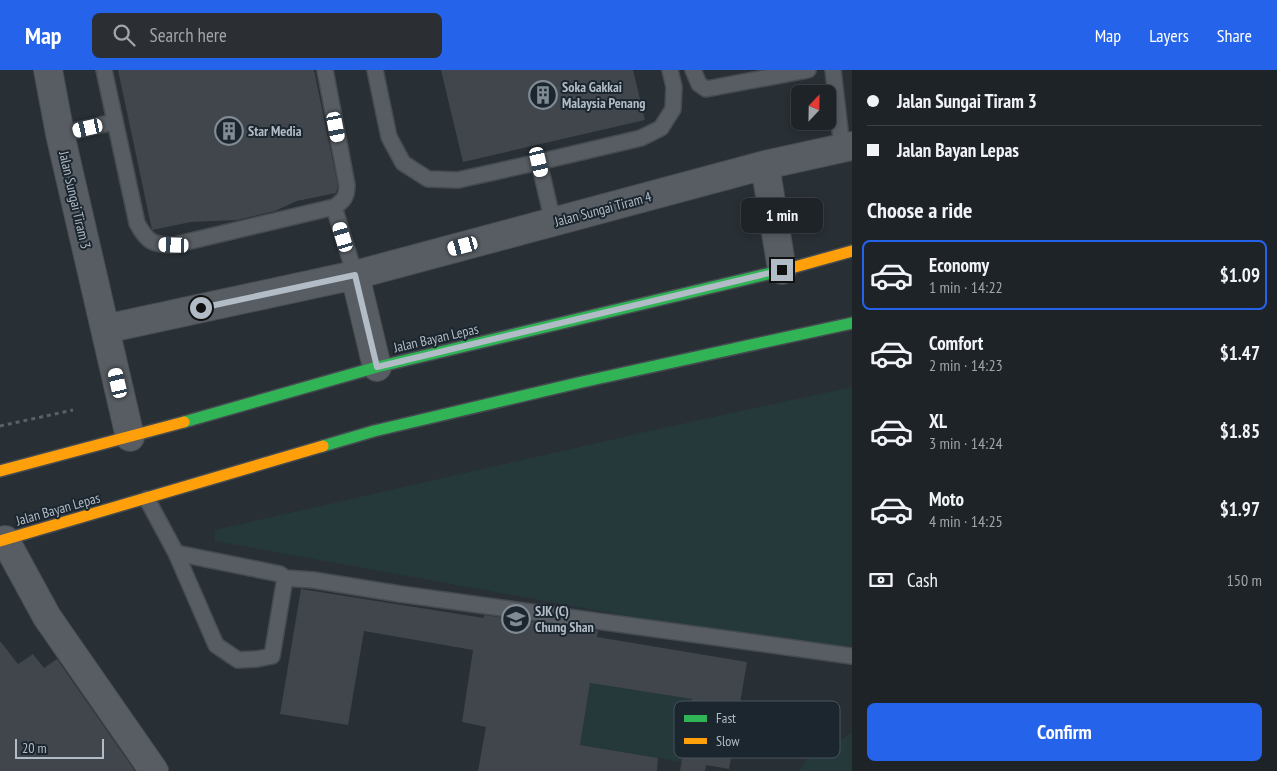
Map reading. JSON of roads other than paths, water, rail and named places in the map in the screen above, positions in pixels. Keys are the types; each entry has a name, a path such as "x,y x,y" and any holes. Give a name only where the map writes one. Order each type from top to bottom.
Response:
{"highway":[{"name":"Jalan Bayan Lepas","path":"0,471 130,437 377,367 782,270 852,251"},
{"name":"Jalan Bayan Lepas","path":"2,540 374,431 582,382 849,324"}],"street":[{"name":"Jalan Sungai Tiram 3","path":"48,70 60,134 130,437"},
{"name":"Jalan Sungai Tiram 4","path":"355,275 765,164 847,147"},
{"path":"765,164 782,270"},
{"path":"105,329 355,275 377,367"},
{"path":"2,540 47,617 154,771"}],"lane":[{"path":"104,70 137,223 144,237 158,245 174,245 334,207 342,202 347,194 347,185 325,70"},
{"path":"375,70 389,137 403,163 428,179 458,180 642,138 662,128 673,109 674,87 670,70"},
{"path":"693,70 699,84 706,89 808,70"},
{"path":"833,70 847,147"},
{"path":"60,134 114,122"},
{"path":"539,162 553,222"},
{"path":"334,207 355,275"},
{"path":"147,499 176,553 216,645 238,660 272,656 285,578"},
{"path":"176,553 280,574 285,578 313,580 400,594 852,656"}],"place":[{"name":"Soka Gakkai Malaysia Penang","path":"543,95"},
{"name":"Star Media","path":"229,131"},
{"name":"SJK (C) Chung Shan","path":"516,619"}]}
